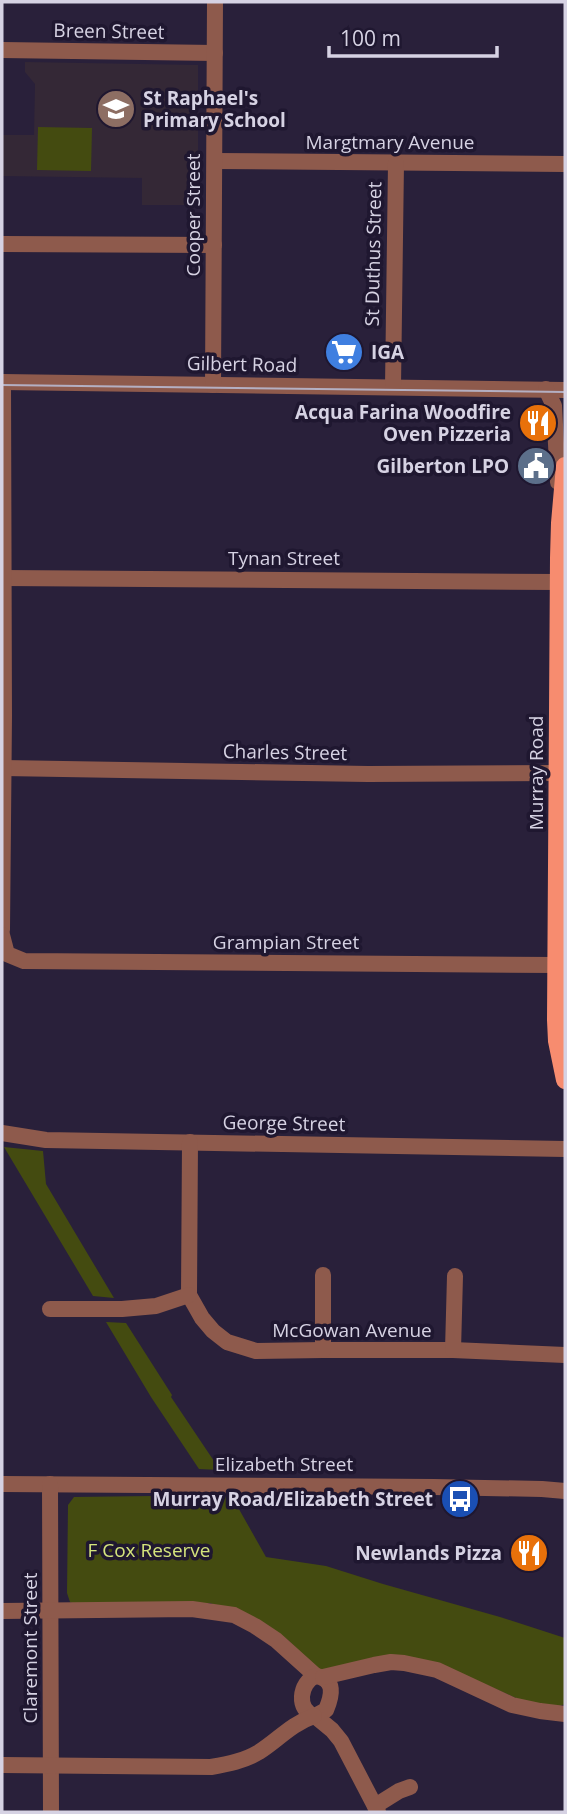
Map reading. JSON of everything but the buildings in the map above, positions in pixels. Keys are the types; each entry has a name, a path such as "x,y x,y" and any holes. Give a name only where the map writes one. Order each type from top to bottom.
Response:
{"main road":[{"name":"Murray Road","path":"565,466 560,523 561,965 557,1041 565,1080"}],"street":[{"name":"Cooper Street","path":"213,385 215,2"},
{"name":"Breen Street","path":"2,50 215,53"},
{"name":"Margtmary Avenue","path":"215,161 565,164"},
{"name":"St Duthus Street","path":"393,387 396,163"},
{"path":"2,244 214,245"},
{"path":"2,382 2,933"},
{"name":"Gilbert Road","path":"2,382 565,390"},
{"path":"546,389 553,403 555,418 560,523"},
{"name":"Tynan Street","path":"3,578 562,582"},
{"name":"Charles Street","path":"3,768 368,774 561,773"},
{"name":"Grampian Street","path":"2,933 7,954 24,961 561,965"},
{"name":"George Street","path":"2,1133 46,1140 565,1149"},
{"path":"50,1308 122,1310 156,1307 189,1295 190,1142"},
{"path":"323,1275 323,1350"},
{"path":"453,1350 455,1276"},
{"name":"McGowan Avenue","path":"189,1295 213,1331 228,1342 256,1351 453,1350 565,1355"},
{"name":"Elizabeth Street","path":"2,1484 371,1486 565,1491"},
{"name":"Claremont Street","path":"50,1484 51,1812"},
{"path":"2,1611 192,1609 234,1615 276,1640 311,1686"},
{"path":"282,1734 311,1686 391,1662 421,1665 460,1679 512,1704 565,1714"},
{"path":"2,1765 211,1767 231,1763 261,1751 322,1708 345,1678 363,1669"},
{"path":"311,1686 330,1683 322,1708"},
{"path":"311,1686 304,1710 322,1708 332,1715 341,1741 377,1809 399,1791 410,1787"}],"shaded area":[{"name":"St Raphael's Primary School","path":"25,62 198,65 198,205 142,205 142,178 2,176 2,135 34,135 35,84 25,72"}],"green space":[{"path":"38,127 92,128 91,171 37,170"},
{"path":"4,1147 43,1151 46,1184 114,1298 93,1296"},
{"path":"106,1322 126,1323 220,1470 199,1469"},
{"name":"F Cox Reserve","path":"231,1495 266,1557 326,1566 565,1638 565,1704 560,1706 525,1702 439,1664 317,1670 289,1641 266,1624 210,1603 77,1605 70,1602 67,1593 68,1505 74,1497"}],"tram line":[{"path":"2,385 565,392"}],"place":[{"name":"St Raphael's Primary School","path":"116,109"},
{"name":"IGA","path":"344,352"},
{"name":"Acqua Farina Woodfire Oven Pizzeria","path":"538,423"},
{"name":"Gilberton LPO","path":"536,466"},
{"name":"Murray Road/Elizabeth Street","path":"460,1499"},
{"name":"Newlands Pizza","path":"529,1553"}]}
